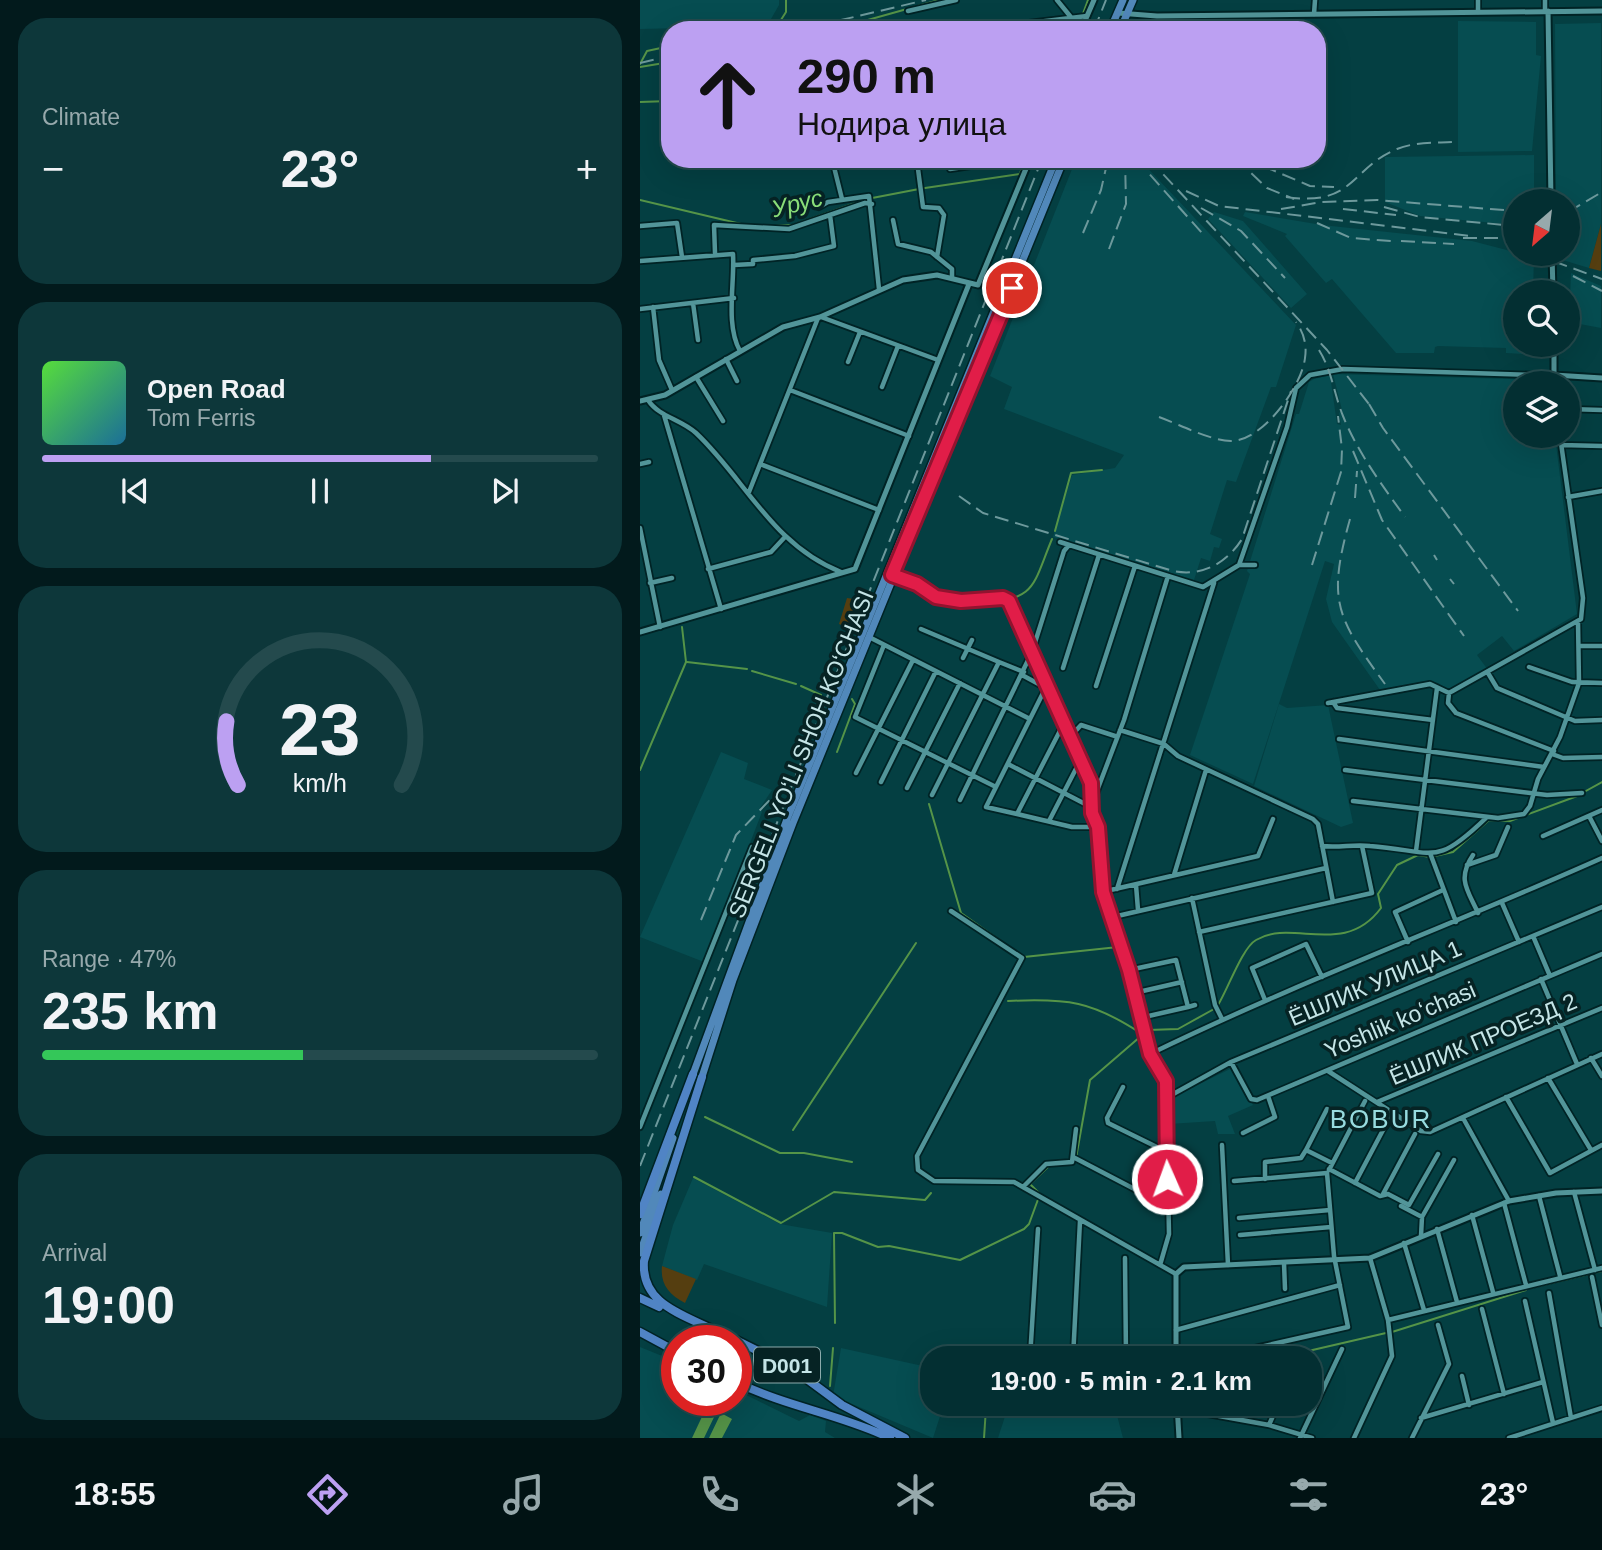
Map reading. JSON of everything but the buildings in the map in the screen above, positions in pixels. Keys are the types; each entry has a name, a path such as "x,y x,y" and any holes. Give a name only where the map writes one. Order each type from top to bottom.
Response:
{"highway":[{"path":"640,1214 697,1076"},
{"path":"697,1076 643,1272 646,1287 655,1300 702,1325"},
{"name":"D001","path":"640,1298 701,1325"},
{"path":"640,1332 661,1344"},
{"path":"640,1338 661,1347"},
{"name":"D001","path":"752,1349 792,1368 859,1420 890,1438"},
{"name":"D001","path":"752,1390 778,1402 859,1420 905,1438"}],"main road":[{"path":"1114,21 1123,0"},
{"path":"1124,21 1133,0"},
{"name":"SERGELI YO‘LI SHOH KO‘CHASI","path":"640,1253 697,1076 787,819 1052,168"},
{"name":"SERGELI YO‘LI SHOH KO‘CHASI","path":"640,1233 753,927 867,636 954,433 1060,168"}],"street":[{"path":"908,10 956,0"},
{"path":"1057,0 1070,16"},
{"path":"1083,21 1094,0"},
{"path":"1314,14 1315,0"},
{"path":"1478,0 1478,12"},
{"path":"1545,0 1551,189"},
{"path":"1118,13 1126,16 1601,11"},
{"path":"1034,21 1084,16"},
{"path":"834,168 842,199"},
{"path":"950,169 958,168"},
{"path":"640,401 672,390 787,326 819,318 879,289 915,277 937,275 976,285 982,281 1023,168"},
{"path":"918,169 923,207 939,208 944,215 937,257"},
{"path":"820,207 865,194 871,200 879,289"},
{"path":"715,253 714,225 789,229 871,200"},
{"path":"734,265 753,264 753,260 795,256 834,246 830,215"},
{"path":"893,220 898,244 931,252 952,269 952,278"},
{"path":"640,226 676,222 682,257"},
{"path":"640,261 732,252 735,342 740,351"},
{"path":"640,632 848,572 856,567 969,284"},
{"path":"640,309 734,298"},
{"path":"693,303 698,340"},
{"path":"653,307 659,360 672,390"},
{"path":"819,318 938,360"},
{"path":"748,493 819,318"},
{"path":"848,362 860,331"},
{"path":"882,387 898,346"},
{"path":"726,359 737,381"},
{"path":"1060,542 1203,587 1214,583 1239,565 1287,427 1296,388 1310,375 1329,370 1503,375"},
{"path":"695,376 723,421"},
{"path":"1580,377 1601,378"},
{"path":"790,390 909,436"},
{"path":"648,400 663,414 677,418 695,432 784,538 814,559 841,572"},
{"path":"1580,409 1601,410"},
{"path":"663,414 721,609"},
{"path":"1580,445 1601,446"},
{"path":"1433,720 1336,709 1330,702 1430,684 1449,693 1581,619 1583,598 1561,448"},
{"path":"640,464 649,462"},
{"path":"760,464 880,510"},
{"path":"1568,497 1601,491"},
{"path":"640,528 660,627"},
{"path":"708,569 771,552 784,538"},
{"path":"960,800 1033,652 1064,551 1069,545"},
{"path":"1063,668 1099,555"},
{"path":"1239,565 1255,565"},
{"path":"1096,686 1135,566"},
{"path":"892,575 917,584 936,597 961,601 1008,601 1091,783 1093,800"},
{"path":"1168,576 1120,730 1115,736 1092,807 1098,827 1103,892 1129,970 1150,1054 1173,1094"},
{"path":"650,583 672,578"},
{"path":"1117,889 1214,583"},
{"path":"1353,801 1487,817 1510,818 1524,814 1553,752 1579,683 1578,621"},
{"path":"921,629 969,648 1047,686"},
{"path":"867,636 1030,719"},
{"path":"963,658 972,640"},
{"path":"884,645 855,717 996,787"},
{"path":"1580,646 1601,646"},
{"path":"856,773 913,660"},
{"path":"932,795 999,662"},
{"path":"1530,667 1579,683 1601,683"},
{"path":"881,782 936,671"},
{"path":"1488,673 1497,688 1567,718 1575,721 1601,720"},
{"path":"907,788 960,683"},
{"path":"1047,686 986,807 1072,827 1098,827"},
{"path":"1416,851 1437,688"},
{"path":"1449,693 1448,703 1456,713 1563,758 1601,757"},
{"path":"1017,814 1064,722"},
{"path":"1070,736 1081,725 1115,736"},
{"path":"1120,730 1164,744 1178,756 1313,819 1318,824 1333,902"},
{"path":"1339,739 1544,767"},
{"path":"1049,821 1080,760"},
{"path":"1008,764 1092,807"},
{"path":"1345,769 1534,793 1582,793"},
{"path":"1173,876 1206,770"},
{"path":"1543,836 1601,810"},
{"path":"1589,816 1601,841"},
{"path":"1322,846 1362,846 1416,851 1431,856 1460,844 1487,817"},
{"path":"1103,892 1260,855 1273,819"},
{"path":"1466,865 1496,855 1508,827"},
{"path":"1199,932 1372,893 1362,846"},
{"path":"640,1127 752,847"},
{"path":"1473,855 1466,865 1463,880 1478,913"},
{"path":"1431,856 1456,922"},
{"path":"1150,1054 1265,1000 1502,903 1601,858"},
{"path":"1113,917 1326,868"},
{"path":"1136,885 1138,910"},
{"path":"1408,942 1395,912 1443,890"},
{"path":"1192,898 1216,1008 1222,1019"},
{"path":"1502,903 1519,942"},
{"name":"ЁШЛИК УЛИЦА 1","path":"1165,1099 1231,1062 1601,906"},
{"path":"951,911 1022,958 917,1156 916,1165 922,1175 934,1181 1008,1181 1176,1274"},
{"path":"1533,936 1550,976"},
{"path":"1265,1000 1251,969 1306,944 1321,977"},
{"name":"Yoshlik koʻchasi","path":"1268,1096 1601,954"},
{"path":"1129,970 1174,959 1188,1007"},
{"path":"1541,979 1577,1064"},
{"path":"1134,993 1182,982"},
{"path":"1140,1018 1195,1005"},
{"name":"ЁШЛИК ПРОЕЗД 2","path":"1377,1102 1601,1008"},
{"path":"1328,1070 1425,1132 1462,1118 1601,1054"},
{"path":"1591,1058 1601,1076"},
{"path":"1231,1062 1251,1099 1268,1096 1275,1117 1243,1133"},
{"path":"1548,1078 1591,1150"},
{"path":"1160,1265 1169,1234 1166,1081"},
{"path":"1123,1087 1107,1118 1108,1124 1167,1152"},
{"path":"1506,1097 1550,1172 1601,1144"},
{"path":"1264,1346 1348,1327 1331,1227 1328,1171 1366,1101"},
{"path":"1265,1179 1265,1162 1302,1158 1327,1109"},
{"path":"1355,1183 1391,1115"},
{"path":"1462,1118 1506,1202 1526,1285"},
{"path":"1023,1187 1046,1164 1071,1162 1076,1129"},
{"path":"1383,1195 1415,1134"},
{"path":"1222,1145 1228,1265"},
{"path":"1306,1150 1332,1163"},
{"path":"1234,1181 1328,1171 1411,1204 1438,1154"},
{"path":"1073,1157 1168,1206"},
{"path":"1421,1236 1422,1217 1454,1160"},
{"path":"1176,1274 1185,1267 1370,1258 1437,1228 1506,1202 1539,1196 1601,1191"},
{"path":"1574,1192 1595,1270"},
{"path":"1539,1196 1560,1276"},
{"path":"1401,1206 1422,1217"},
{"path":"1239,1218 1330,1210"},
{"path":"1471,1214 1493,1292"},
{"path":"1074,1346 1080,1221"},
{"path":"1240,1235 1331,1227"},
{"path":"1437,1228 1457,1301"},
{"path":"1031,1346 1038,1229"},
{"path":"1404,1243 1424,1310"},
{"path":"1125,1258 1126,1346"},
{"path":"1354,1438 1392,1356 1388,1320 1370,1258"},
{"path":"1284,1263 1285,1289"},
{"path":"1388,1320 1493,1292 1601,1268"},
{"path":"1176,1274 1176,1346"},
{"path":"1593,1277 1601,1325"},
{"path":"1176,1330 1340,1285"},
{"path":"1549,1293 1572,1418"},
{"path":"1525,1301 1554,1423"},
{"path":"1482,1309 1504,1394"},
{"path":"1412,1438 1449,1364 1438,1325"},
{"path":"1301,1436 1342,1349"},
{"path":"1462,1376 1469,1405"},
{"path":"1421,1418 1543,1382"},
{"path":"1509,1438 1601,1408"},
{"path":"1178,1416 1179,1438"},
{"path":"1222,1416 1269,1425 1312,1438"},
{"path":"1269,1425 1273,1416"}],"shaded area":[{"path":"640,0 779,0 771,19 661,21 661,29 640,29"},
{"path":"1458,21 1536,22 1536,55 1541,56 1532,151 1458,152"},
{"path":"1601,23 1601,224 1589,268 1580,265 1580,189 1556,189 1555,24"},
{"path":"1534,155 1534,189 1503,189 1503,224 1420,216 1385,202 1385,157"},
{"path":"1072,168 1148,168 1296,325 1276,387 1271,387 1236,482 1227,480 1210,534 1222,539 1219,548 1214,547 1210,561 1201,558 1194,580 1053,537 1072,475 1115,468 1124,455 1004,409 1012,387 990,376"},
{"path":"1214,212 1243,221 1307,294 1291,308 1208,219"},
{"path":"1245,212 1322,225 1472,241 1503,249 1503,266 1534,266 1533,280 1503,280 1503,348 1438,346 1435,347 1434,353 1396,353 1332,279 1326,283 1285,236 1287,234 1243,216"},
{"path":"1601,224 1601,271 1589,268"},
{"path":"1571,273 1601,286 1601,328 1580,324 1580,280 1571,280"},
{"path":"1333,374 1503,379 1503,448 1556,448 1577,614 1514,651 1502,636 1477,655 1488,670 1447,691 1438,683 1430,681 1380,690 1332,622 1326,599 1334,564 1325,561 1253,784 1190,755 1250,574 1247,571 1296,414 1299,414 1309,382 1330,375 1337,424 1341,425 1339,413 1342,410"},
{"path":"847,598 860,600 849,628 839,624"},
{"path":"1279,704 1287,708 1328,705 1353,823 1341,827 1254,786"},
{"path":"721,752 748,763 744,779 772,790 760,808 762,812 704,962 640,937"},
{"path":"1232,1068 1253,1105 1228,1116 1235,1134 1218,1134 1215,1121 1169,1124 1167,1100"},
{"path":"693,1178 780,1224 832,1233 827,1307 704,1264 697,1280 662,1266 673,1225"},
{"path":"662,1266 696,1279 685,1303 667,1288 662,1278"},
{"path":"640,1347 661,1356 661,1416 752,1416 752,1398 799,1421 810,1415 826,1421 825,1432 835,1438 640,1438"},
{"path":"841,1348 920,1365 920,1416 940,1416 933,1438 833,1396"},
{"path":"702,1416 715,1416 704,1438 692,1438"},
{"path":"720,1416 732,1419 722,1438 709,1438"},
{"path":"1005,1416 1117,1416 1123,1438 998,1438"}],"waterway":[{"path":"780,21 786,12 786,0"},
{"path":"864,21 939,0"},
{"name":"Урус","path":"1080,21 1088,0"},
{"path":"640,64 647,51 661,48"},
{"path":"640,67 661,64"},
{"path":"640,102 661,101"},
{"name":"Урус","path":"925,188 1020,174 1022,168"},
{"name":"Урус","path":"774,226 793,225 867,199 919,189"},
{"name":"Урус","path":"640,200 741,224"},
{"path":"1055,531 1071,473 1102,470"},
{"path":"980,604 1012,598 1030,588 1052,539"},
{"path":"640,770 686,662 682,627"},
{"path":"687,662 747,669"},
{"path":"752,671 796,684"},
{"path":"801,686 821,695"},
{"path":"837,752 855,704 852,699"},
{"path":"1584,792 1602,782"},
{"path":"1218,1005 1240,960 1256,940 1270,934 1335,934 1351,931 1366,923 1381,908 1378,894 1397,865 1418,855 1430,857 1453,852 1489,820 1510,821 1580,795"},
{"path":"929,804 961,913 1005,944"},
{"path":"793,1130 916,943"},
{"path":"1024,957 1118,947"},
{"path":"1008,1001 1047,1000 1078,1004 1108,1015 1142,1034"},
{"path":"1076,1158 1090,1080 1148,1030 1178,1029 1214,1009"},
{"path":"705,1117 780,1153 804,1153 852,1162"},
{"path":"835,1323 834,1233 842,1233 878,1247 889,1246 960,1260 1024,1229 1029,1224 1040,1194 1030,1184 1050,1165"},
{"path":"694,1177 781,1223 834,1192 925,1200 931,1193"},
{"path":"1530,1288 1602,1271"},
{"path":"1392,1332 1526,1290"},
{"path":"1322,1348 1386,1333"},
{"path":"830,1386 833,1348"},
{"path":"984,1438 985,1416"}],"railway":[{"path":"837,21 926,0"},
{"path":"1098,21 1106,0"},
{"path":"640,63 661,58"},
{"path":"1286,197 1309,199 1326,196 1350,184 1382,157 1397,149 1417,144 1452,142"},
{"path":"640,1166 1038,168"},
{"path":"1083,233 1101,190 1106,168"},
{"path":"1109,249 1126,204 1125,168"},
{"path":"1144,168 1202,233"},
{"path":"1157,168 1327,350 1372,408"},
{"path":"1246,168 1267,188 1294,199"},
{"path":"1268,168 1310,186 1334,187"},
{"path":"1186,191 1219,206 1471,236"},
{"path":"1580,205 1602,192"},
{"path":"1281,209 1322,202 1377,200 1503,210"},
{"path":"1384,207 1420,217 1503,225"},
{"path":"1201,208 1241,231 1285,278"},
{"path":"1343,209 1396,215"},
{"path":"1317,223 1351,238 1391,241"},
{"path":"1463,238 1503,238"},
{"path":"1401,241 1454,244"},
{"path":"1567,266 1602,279"},
{"path":"1573,276 1602,291"},
{"path":"1159,417 1222,440 1243,439 1256,432 1289,397 1302,370 1305,344 1296,322"},
{"path":"1319,350 1356,443 1405,517"},
{"path":"959,496 983,513 1173,571 1204,570 1229,555 1242,539 1291,391"},
{"path":"1369,404 1383,428 1518,611"},
{"path":"1312,565 1341,472 1342,449 1338,416"},
{"path":"1353,451 1382,520 1464,636"},
{"path":"1355,498 1357,471"},
{"path":"1350,519 1339,570 1340,607 1346,624 1385,684"},
{"path":"1434,555 1437,560"},
{"path":"1450,579 1454,584"},
{"path":"701,920 736,835 789,780"}],"district":[{"name":"BOBUR","path":"1381,1119"}],"route":[{"path":"1012,288 942,462 892,575 917,584 936,597 961,601 1003,598 1009,601 1048,684 1091,783 1092,813 1098,827 1103,892 1129,970 1150,1054 1166,1081 1167,1179"}]}
